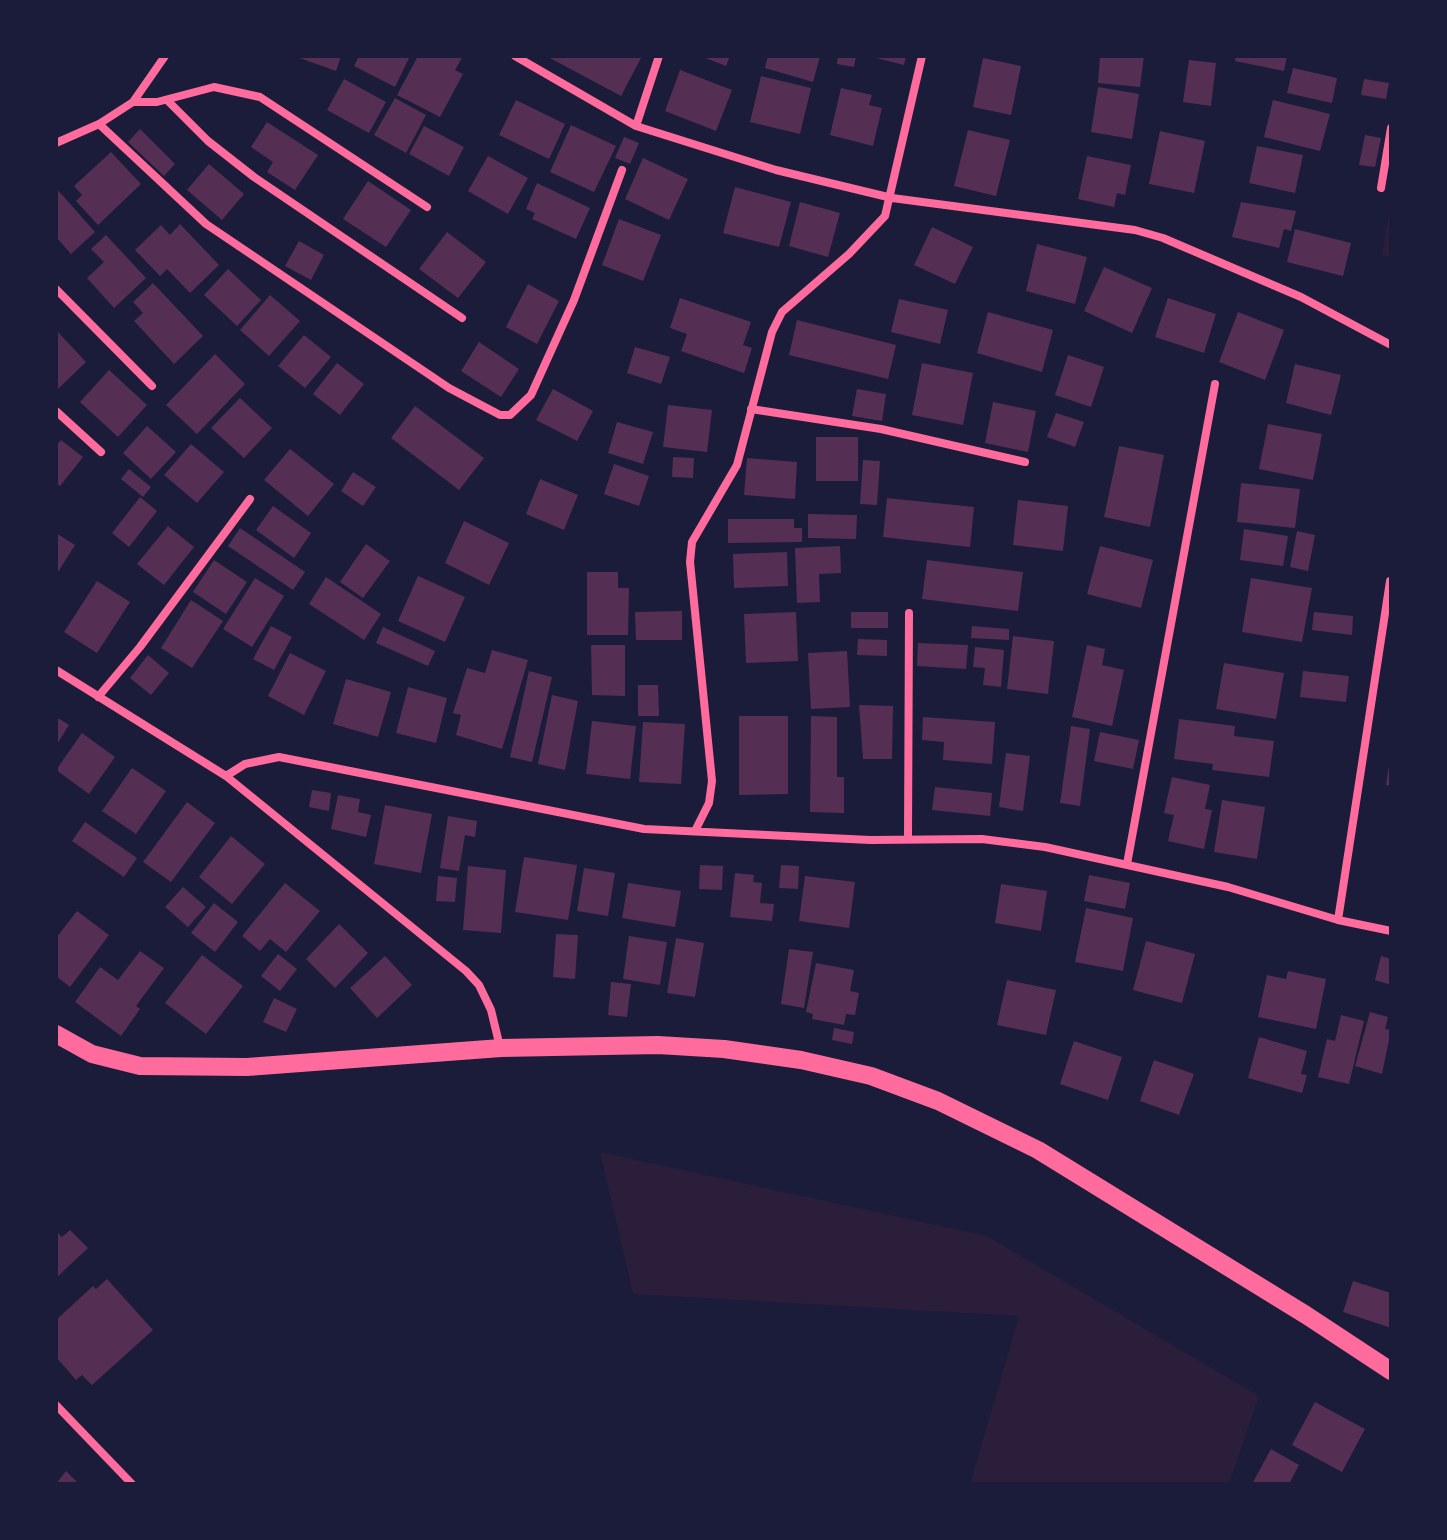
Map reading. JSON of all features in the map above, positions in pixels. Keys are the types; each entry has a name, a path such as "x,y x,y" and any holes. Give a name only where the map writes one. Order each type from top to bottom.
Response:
{"main road":[{"path":"56,1034 92,1054 140,1066 247,1067 575,1045 724,1049 801,1060 871,1076 938,1101 1038,1150 1391,1371"}],"street":[{"path":"56,143 99,124 133,102 165,56"},
{"path":"515,56 636,126 776,170 892,198 1135,230 1163,238 1301,297 1391,345"},
{"path":"636,126 659,56"},
{"path":"695,831 709,803 712,781 690,562 692,542 737,465 772,332 782,312 870,234 885,216 892,198 922,56"},
{"path":"133,102 167,100 214,87 260,97 427,207"},
{"path":"167,100 208,141 254,177 462,318"},
{"path":"99,124 206,224 449,388 500,415 510,415 531,395 574,300 622,170"},
{"path":"1381,188 1391,128"},
{"path":"56,289 152,386"},
{"path":"1127,864 1215,384"},
{"path":"751,409 881,429 1025,462"},
{"path":"56,411 101,452"},
{"path":"98,697 140,647 250,499"},
{"path":"1338,920 1390,581"},
{"path":"908,838 909,613"},
{"path":"56,670 226,776 466,971 479,985 491,1010 501,1048"},
{"path":"226,776 245,764 279,757 644,829 870,840 982,839 1029,845 1228,887 1338,920 1391,931"},
{"path":"56,1405 132,1484"}],"shaded area":[{"path":"1391,201 1391,257 1382,255"},
{"path":"600,1152 987,1236 1259,1396 1229,1484 970,1484 1019,1316 633,1294"}],"building":[{"path":"294,56 341,56 336,71"},
{"path":"359,56 410,56 395,87 354,66"},
{"path":"418,56 463,56 455,70 463,74 440,117 397,95"},
{"path":"546,56 636,56 641,58 621,96"},
{"path":"700,56 730,56 726,66"},
{"path":"768,56 820,56 813,82 765,68"},
{"path":"838,56 856,56 854,67 837,64"},
{"path":"868,56 906,56 904,65"},
{"path":"1100,56 1144,56 1140,87 1098,83"},
{"path":"1236,56 1287,56 1284,71 1235,61"},
{"path":"983,58 1021,66 1011,115 973,107"},
{"path":"1189,60 1216,63 1211,106 1183,102"},
{"path":"1293,68 1337,78 1332,103 1287,93"},
{"path":"680,70 732,90 716,131 665,111"},
{"path":"761,76 811,88 800,134 750,122"},
{"path":"344,79 386,102 369,133 327,110"},
{"path":"1364,79 1389,83 1386,99 1361,95"},
{"path":"1098,87 1139,94 1132,139 1091,132"},
{"path":"841,88 872,95 869,105 882,108 873,146 830,135"},
{"path":"395,98 426,115 406,153 374,135"},
{"path":"516,100 565,124 549,159 499,135"},
{"path":"1273,100 1330,114 1320,151 1264,137"},
{"path":"267,122 318,155 295,190 267,172 273,162 251,147"},
{"path":"571,125 616,146 594,192 550,172"},
{"path":"424,126 464,147 449,176 409,154"},
{"path":"140,129 175,164 164,176 128,142"},
{"path":"968,130 1010,140 996,196 954,186"},
{"path":"1160,131 1205,141 1194,193 1149,184"},
{"path":"1365,135 1381,138 1375,167 1359,165"},
{"path":"624,137 639,143 630,164 615,158"},
{"path":"1257,146 1303,155 1295,193 1249,183"},
{"path":"111,152 141,184 98,225 76,201 82,195 74,186"},
{"path":"488,156 528,178 508,214 468,191"},
{"path":"1087,156 1131,165 1125,195 1117,193 1114,207 1078,199"},
{"path":"643,158 688,179 669,220 625,199"},
{"path":"209,164 244,194 222,220 187,190"},
{"path":"368,181 411,210 386,247 343,219"},
{"path":"537,183 590,208 576,239 532,219 535,213 526,209"},
{"path":"735,187 791,202 779,247 723,233"},
{"path":"56,188 95,232 71,254 56,237"},
{"path":"800,202 840,213 828,257 789,246"},
{"path":"1241,202 1296,211 1291,231 1284,229 1279,248 1232,237"},
{"path":"619,219 661,235 643,281 602,265"},
{"path":"180,224 219,265 190,293 167,269 160,276 135,250 161,225 170,235"},
{"path":"932,227 973,247 955,284 914,265"},
{"path":"1295,229 1351,243 1343,276 1287,262"},
{"path":"447,232 486,262 458,298 419,269"},
{"path":"106,235 146,278 114,308 87,278 104,262 91,249"},
{"path":"299,241 324,255 311,280 285,266"},
{"path":"1037,244 1087,257 1075,304 1026,291"},
{"path":"1104,267 1152,288 1132,333 1084,311"},
{"path":"228,269 261,300 237,326 204,295"},
{"path":"153,283 203,336 174,364 134,321 143,313 133,302"},
{"path":"528,284 559,301 537,344 506,327"},
{"path":"270,295 300,321 269,356 240,330"},
{"path":"680,298 751,322 743,345 752,348 744,373 681,351 687,334 670,328"},
{"path":"1168,298 1216,314 1204,353 1155,337"},
{"path":"899,299 948,310 940,344 891,332"},
{"path":"988,312 1053,330 1042,372 977,353"},
{"path":"1238,312 1284,330 1265,380 1219,362"},
{"path":"797,320 896,345 888,379 789,355"},
{"path":"56,330 86,362 58,389 56,387"},
{"path":"304,335 331,357 305,388 278,366"},
{"path":"479,342 519,369 501,397 461,371"},
{"path":"635,347 670,357 661,384 627,373"},
{"path":"215,354 245,384 197,434 166,405"},
{"path":"1068,355 1104,367 1091,407 1055,395"},
{"path":"337,363 364,384 340,415 313,394"},
{"path":"922,363 973,373 963,425 912,415"},
{"path":"1295,364 1341,375 1331,415 1286,403"},
{"path":"109,370 147,405 118,437 80,402"},
{"path":"553,389 593,411 577,441 536,420"},
{"path":"857,389 886,394 882,421 852,416"},
{"path":"240,398 272,428 244,458 211,428"},
{"path":"993,402 1036,411 1028,452 985,443"},
{"path":"668,405 712,410 707,452 663,447"},
{"path":"415,406 484,458 459,490 391,438"},
{"path":"1056,413 1084,422 1075,447 1047,437"},
{"path":"617,422 653,432 643,464 608,453"},
{"path":"1268,424 1322,434 1313,480 1259,469"},
{"path":"147,426 176,452 151,479 123,453"},
{"path":"816,437 858,437 858,481 816,481"},
{"path":"61,440 83,457 60,486 56,483 56,446"},
{"path":"191,444 224,472 197,503 164,475"},
{"path":"1119,446 1164,455 1150,527 1104,517"},
{"path":"290,449 334,484 308,516 264,480"},
{"path":"673,457 694,458 693,478 672,477"},
{"path":"747,458 797,462 795,499 744,495"},
{"path":"863,460 880,461 877,505 860,504"},
{"path":"614,464 649,476 639,506 604,494"},
{"path":"129,469 151,487 143,497 121,479"},
{"path":"353,472 376,487 363,506 341,491"},
{"path":"540,479 578,495 564,530 526,514"},
{"path":"1241,483 1300,489 1295,528 1237,522"},
{"path":"140,497 157,511 129,547 112,533"},
{"path":"887,498 974,507 970,547 883,537"},
{"path":"1018,500 1068,506 1063,551 1013,545"},
{"path":"273,506 311,533 294,558 256,530"},
{"path":"808,514 857,515 856,539 808,538"},
{"path":"728,519 794,519 794,528 802,528 802,542 728,543"},
{"path":"464,521 509,543 489,585 445,563"},
{"path":"168,526 194,547 164,585 137,564"},
{"path":"240,528 305,572 293,590 228,546"},
{"path":"1244,529 1288,536 1283,566 1240,560"},
{"path":"1297,531 1315,535 1308,571 1290,567"},
{"path":"56,533 75,545 56,575"},
{"path":"366,544 390,561 363,598 340,582"},
{"path":"840,546 841,573 819,574 820,602 797,603 795,548"},
{"path":"1100,546 1153,560 1141,608 1087,594"},
{"path":"787,552 788,586 734,588 733,554"},
{"path":"214,560 247,582 226,614 193,592"},
{"path":"927,560 1023,572 1018,611 922,599"},
{"path":"587,572 618,572 618,588 629,588 628,635 587,635"},
{"path":"418,576 465,597 445,642 398,621"},
{"path":"326,577 381,614 364,640 309,604"},
{"path":"255,578 284,596 252,647 223,629"},
{"path":"1251,578 1312,588 1302,642 1242,632"},
{"path":"97,581 130,602 97,653 64,632"},
{"path":"191,600 223,621 192,668 161,648"},
{"path":"682,611 682,640 636,640 635,612"},
{"path":"796,612 798,661 746,663 744,614"},
{"path":"851,612 888,612 888,628 851,628"},
{"path":"1314,612 1353,616 1352,635 1312,630"},
{"path":"271,626 292,637 274,670 253,659"},
{"path":"972,626 1009,629 1009,640 971,638"},
{"path":"383,627 435,651 428,666 376,643"},
{"path":"1013,636 1054,641 1048,694 1007,689"},
{"path":"858,639 887,640 887,656 857,655"},
{"path":"918,643 968,645 966,669 917,666"},
{"path":"591,645 625,645 625,696 592,695"},
{"path":"1087,645 1105,649 1102,665 1124,670 1112,726 1072,717"},
{"path":"975,647 1004,650 1001,687 983,685 985,668 973,667"},
{"path":"492,650 528,660 502,749 456,735 461,715 453,713 467,668 485,673"},
{"path":"847,651 850,707 811,709 808,653"},
{"path":"290,653 326,671 304,715 268,696"},
{"path":"148,655 169,673 151,695 130,678"},
{"path":"1224,663 1284,673 1276,719 1216,709"},
{"path":"529,671 552,677 532,762 510,757"},
{"path":"1303,671 1349,676 1346,702 1300,697"},
{"path":"346,679 391,692 378,737 333,724"},
{"path":"638,685 658,685 659,716 638,716"},
{"path":"408,687 447,698 436,743 396,733"},
{"path":"552,695 578,701 565,770 538,764"},
{"path":"859,705 893,706 892,759 863,759"},
{"path":"739,716 788,716 788,794 739,795"},
{"path":"811,716 837,717 837,777 844,777 844,813 810,812"},
{"path":"56,717 69,725 56,746"},
{"path":"923,717 995,722 992,764 943,760 944,742 922,740"},
{"path":"1179,719 1235,726 1234,736 1274,741 1269,777 1212,770 1213,764 1174,759"},
{"path":"592,721 636,726 630,779 586,774"},
{"path":"643,722 685,724 681,784 639,782"},
{"path":"1071,726 1090,729 1080,806 1060,803"},
{"path":"1100,732 1139,740 1133,769 1094,761"},
{"path":"82,733 115,757 89,794 56,770"},
{"path":"1006,753 1030,756 1023,811 999,807"},
{"path":"1391,767 1391,786 1386,785"},
{"path":"132,768 166,791 136,834 102,811"},
{"path":"1172,777 1210,785 1205,809 1212,810 1204,849 1168,841 1174,815 1164,813"},
{"path":"935,787 992,793 990,816 932,810"},
{"path":"312,790 331,793 329,811 309,807"},
{"path":"338,795 360,799 358,812 371,815 366,837 331,829"},
{"path":"1222,800 1265,807 1257,859 1214,852"},
{"path":"187,802 215,823 171,882 143,862"},
{"path":"385,805 432,814 421,873 374,864"},
{"path":"448,816 477,821 475,837 465,835 459,871 440,868"},
{"path":"85,822 137,858 124,877 72,841"},
{"path":"231,836 265,864 232,904 199,877"},
{"path":"524,857 577,865 568,920 515,912"},
{"path":"700,865 723,866 722,890 699,889"},
{"path":"781,865 799,866 798,889 779,888"},
{"path":"468,866 506,870 501,933 463,930"},
{"path":"584,868 615,873 608,916 577,911"},
{"path":"735,873 754,875 753,882 762,883 760,903 774,904 772,921 730,917"},
{"path":"1089,875 1130,883 1125,909 1084,901"},
{"path":"438,876 457,878 455,902 436,901"},
{"path":"805,876 855,882 849,928 799,921"},
{"path":"285,883 320,911 286,952 270,939 260,951 242,936"},
{"path":"628,883 681,891 675,927 622,918"},
{"path":"1001,884 1047,891 1041,931 995,923"},
{"path":"183,887 206,907 188,927 165,907"},
{"path":"214,903 238,922 215,952 191,933"},
{"path":"1086,908 1133,918 1123,971 1075,962"},
{"path":"77,911 109,935 70,987 56,976 56,938"},
{"path":"339,924 368,953 335,988 306,959"},
{"path":"556,934 578,935 575,979 553,977"},
{"path":"629,936 667,942 660,985 623,979"},
{"path":"676,938 704,943 695,997 667,993"},
{"path":"1146,941 1195,954 1182,1003 1133,990"},
{"path":"789,949 813,952 804,1008 781,1004"},
{"path":"140,951 164,968 136,1006 140,1009 121,1036 75,1002 100,967 118,980"},
{"path":"278,954 297,969 280,991 261,976"},
{"path":"202,955 243,986 206,1034 165,1003"},
{"path":"385,956 412,985 377,1018 350,988"},
{"path":"1381,956 1391,959 1391,985 1375,980"},
{"path":"816,963 854,970 850,991 859,993 855,1015 846,1014 844,1025 812,1019 813,1014 806,1012"},
{"path":"1288,971 1326,979 1316,1029 1258,1017 1267,975 1286,979"},
{"path":"1007,980 1056,990 1046,1035 997,1025"},
{"path":"611,982 631,984 627,1017 608,1015"},
{"path":"274,998 297,1009 286,1032 263,1022"},
{"path":"1370,1012 1388,1017 1385,1029 1391,1030 1382,1074 1355,1066"},
{"path":"1341,1015 1364,1021 1349,1084 1318,1077 1327,1039 1335,1041"},
{"path":"834,1028 854,1032 852,1044 832,1040"},
{"path":"1259,1037 1307,1051 1301,1074 1307,1075 1302,1093 1248,1078"},
{"path":"1074,1041 1122,1057 1108,1100 1060,1084"},
{"path":"1154,1060 1194,1074 1179,1115 1140,1101"},
{"path":"70,1230 88,1248 56,1278 56,1231 62,1237"},
{"path":"107,1279 153,1330 92,1385 82,1375 76,1380 56,1357 56,1320 93,1286 96,1289"},
{"path":"1353,1281 1391,1293 1391,1328 1343,1312"},
{"path":"1315,1402 1365,1429 1342,1472 1292,1445"},
{"path":"1271,1449 1299,1465 1289,1484 1252,1484"},
{"path":"66,1471 79,1484 56,1484"}]}
